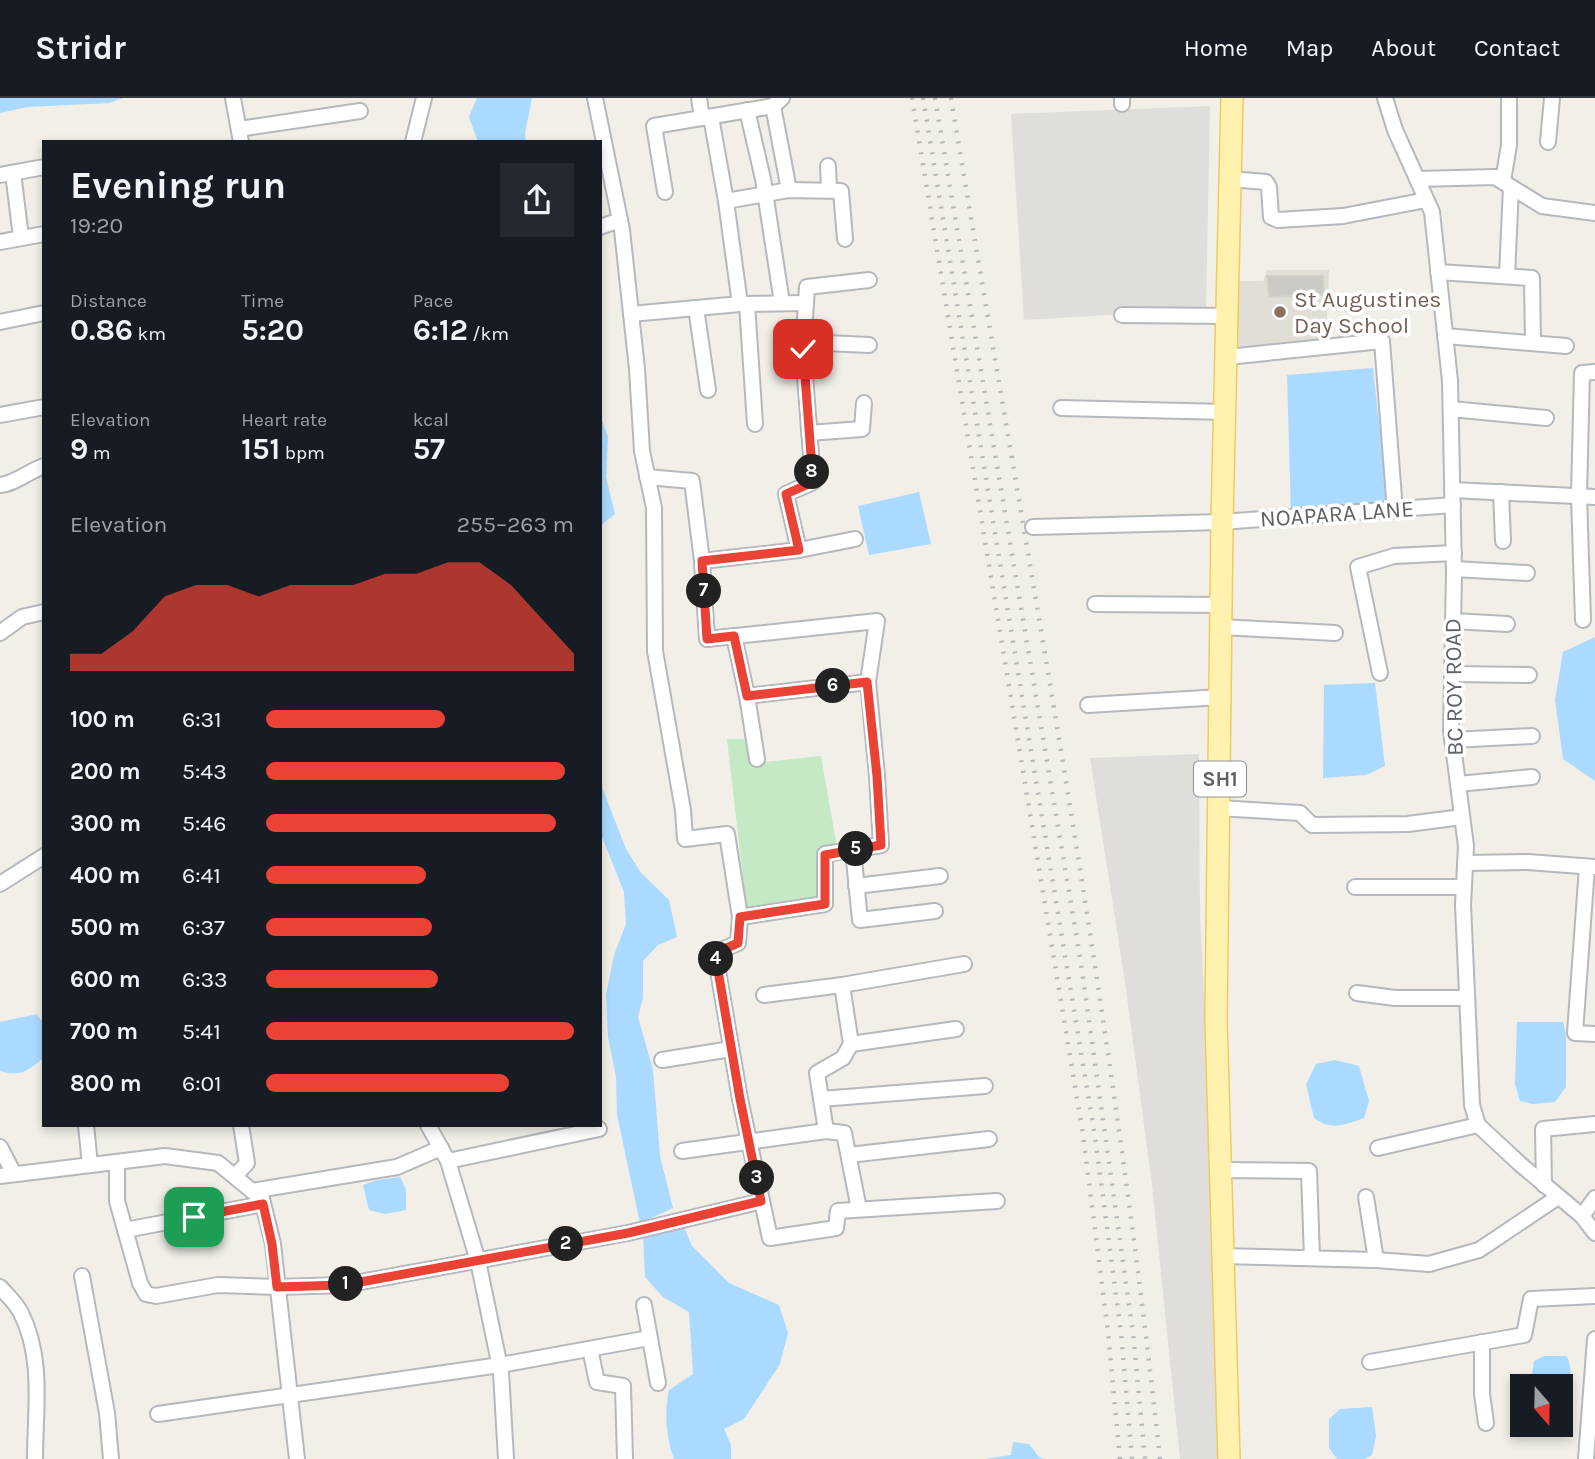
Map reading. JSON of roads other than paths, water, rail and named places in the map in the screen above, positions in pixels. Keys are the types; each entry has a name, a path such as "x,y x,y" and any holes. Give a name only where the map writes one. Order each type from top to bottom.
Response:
{"main road":[{"name":"SH1","path":"1228,1459 1216,1020 1222,522 1232,98"}],"street":[{"path":"233,98 240,136 360,111"},
{"path":"414,140 424,98"},
{"path":"595,98 620,220 637,369 642,451 654,508 655,651 683,810 685,839 727,834 740,917 738,943 715,953 749,1143 770,1238 836,1228 838,1211 997,1201"},
{"path":"699,98 707,118 726,201 743,304 755,424"},
{"name":"BC ROY ROAD","path":"1385,98 1395,130 1432,212 1445,336 1451,409 1454,553 1452,740 1466,846 1464,887 1467,998 1472,1105 1478,1125"},
{"path":"1507,276 1509,98"},
{"path":"1548,142 1552,98"},
{"path":"665,192 654,126 707,118 777,102 789,190"},
{"path":"747,110 765,194 782,303"},
{"path":"828,166 829,190"},
{"path":"21,237 6,174 42,167"},
{"path":"1417,179 1496,177 1542,206 1595,213"},
{"path":"1230,179 1266,182 1269,187 1271,217 1278,219 1343,216 1426,200"},
{"path":"726,201 789,190 841,191 845,239"},
{"path":"602,227 620,220"},
{"path":"0,242 42,234"},
{"path":"1438,272 1532,278 1533,343"},
{"path":"799,550 786,494 813,482 804,342 807,287 869,280"},
{"path":"631,314 743,304 806,303"},
{"path":"696,308 708,390"},
{"path":"0,322 42,313"},
{"path":"1122,315 1228,316"},
{"path":"1445,336 1566,346"},
{"path":"1227,357 1382,341 1395,511"},
{"path":"804,342 869,345"},
{"path":"1583,620 1579,496 1582,373 1595,372"},
{"path":"808,433 862,429 864,403"},
{"path":"0,415 42,407"},
{"path":"1061,408 1226,412"},
{"path":"1451,409 1546,418"},
{"path":"0,485 42,467"},
{"path":"647,477 692,481 702,561 707,639 877,621 867,682 881,845 825,855 825,904 740,917"},
{"path":"1452,490 1595,497"},
{"path":"1501,492 1503,541"},
{"name":"NOAPARA LANE","path":"1033,527 1222,522 1453,505"},
{"path":"702,561 799,550 855,539"},
{"path":"1380,673 1358,567 1394,556 1454,553"},
{"path":"1454,569 1527,573"},
{"path":"1095,604 1222,605"},
{"path":"0,633 22,617 42,612"},
{"path":"1453,621 1507,624"},
{"path":"1221,627 1335,633"},
{"path":"734,636 757,760"},
{"path":"1452,674 1529,675"},
{"path":"747,696 867,682"},
{"path":"1088,705 1220,697"},
{"path":"1452,740 1532,736"},
{"path":"1458,784 1532,777"},
{"path":"1219,808 1300,813 1312,825 1408,824 1462,817"},
{"path":"853,850 860,920 935,911"},
{"path":"0,884 42,857"},
{"path":"1465,863 1528,862 1591,867 1575,1033 1595,1034"},
{"path":"856,886 940,876"},
{"path":"1355,887 1464,887"},
{"path":"764,995 964,964"},
{"path":"826,1131 817,1073 844,1058 851,1044 842,985"},
{"path":"1357,993 1395,998 1467,998"},
{"path":"851,1044 956,1029"},
{"path":"662,1060 732,1049"},
{"path":"821,1099 985,1086"},
{"path":"1544,1185 1544,1129 1595,1124"},
{"path":"1378,1148 1478,1125 1582,1216 1595,1233"},
{"path":"86,1127 90,1165"},
{"path":"235,1177 247,1163 241,1127"},
{"path":"429,1127 444,1155 478,1261 500,1365 506,1459"},
{"path":"252,1191 599,1129"},
{"path":"682,1151 826,1131 845,1133 859,1209"},
{"path":"849,1155 989,1139"},
{"path":"0,1147 7,1175 164,1156 218,1163 262,1199 272,1244 297,1459"},
{"path":"117,1162 117,1201 140,1283 146,1294 156,1296 218,1285 344,1285 628,1233 761,1201"},
{"path":"1221,1170 1309,1171 1312,1258"},
{"path":"1221,1256 1376,1259 1429,1264 1479,1250 1558,1196"},
{"path":"1366,1197 1376,1259"},
{"path":"1582,1216 1595,1198"},
{"path":"125,1230 263,1204"},
{"path":"82,1276 107,1413 111,1459"},
{"path":"0,1287 21,1311 35,1355 38,1392 35,1459"},
{"path":"1370,1363 1524,1335 1531,1298 1595,1296"},
{"path":"644,1304 658,1383"},
{"path":"158,1413 500,1365 649,1338"},
{"path":"1586,1459 1592,1416 1595,1339"},
{"path":"1482,1342 1482,1394 1486,1423"},
{"path":"590,1349 597,1382 623,1386 625,1459"}],"water":[{"path":"0,98 123,98 109,103 27,107 0,113"},
{"path":"477,98 532,98 526,140 477,140 469,117"},
{"path":"1373,368 1388,506 1291,516 1287,375"},
{"path":"602,420 608,437 606,477 615,514 602,524"},
{"path":"919,492 931,544 869,555 858,506"},
{"path":"1595,637 1595,781 1563,759 1555,700 1563,652"},
{"path":"1375,683 1385,766 1366,775 1323,778 1324,685"},
{"path":"602,787 626,849 641,873 669,900 677,937 658,945 643,961 643,998 638,1017 653,1070 660,1156 673,1208 640,1223 617,1115 616,1077 608,1037 606,995 614,955 626,924 624,892 602,837"},
{"path":"37,1014 42,1021 42,1059 19,1073 0,1071 0,1022"},
{"path":"1517,1022 1563,1022 1566,1034 1566,1087 1555,1102 1533,1104 1520,1101 1515,1084"},
{"path":"1335,1060 1359,1066 1369,1101 1364,1118 1332,1126 1314,1118 1306,1084 1316,1064"},
{"path":"400,1177 406,1189 406,1210 385,1214 369,1210 363,1185"},
{"path":"684,1227 692,1246 729,1283 779,1305 788,1333 780,1364 744,1419 724,1429 731,1445 731,1459 674,1459 669,1442 666,1416 669,1390 693,1374 689,1312 663,1297 645,1277 643,1235"},
{"path":"1544,1356 1567,1356 1570,1374 1532,1374 1534,1361"},
{"path":"1372,1407 1376,1436 1372,1455 1365,1459 1337,1459 1329,1448 1329,1419 1340,1409"},
{"path":"1013,1442 1029,1444 1043,1459 985,1459 1011,1455"}],"railway":[{"path":"912,98 1083,1135 1108,1332 1120,1459"},
{"path":"923,98 1095,1137 1121,1333 1132,1459"},
{"path":"935,98 1080,957 1133,1333 1145,1459"},
{"path":"951,98 1092,947 1140,1288 1160,1459"}],"place":[{"name":"St Augustines Day School","path":"1280,312"}]}
